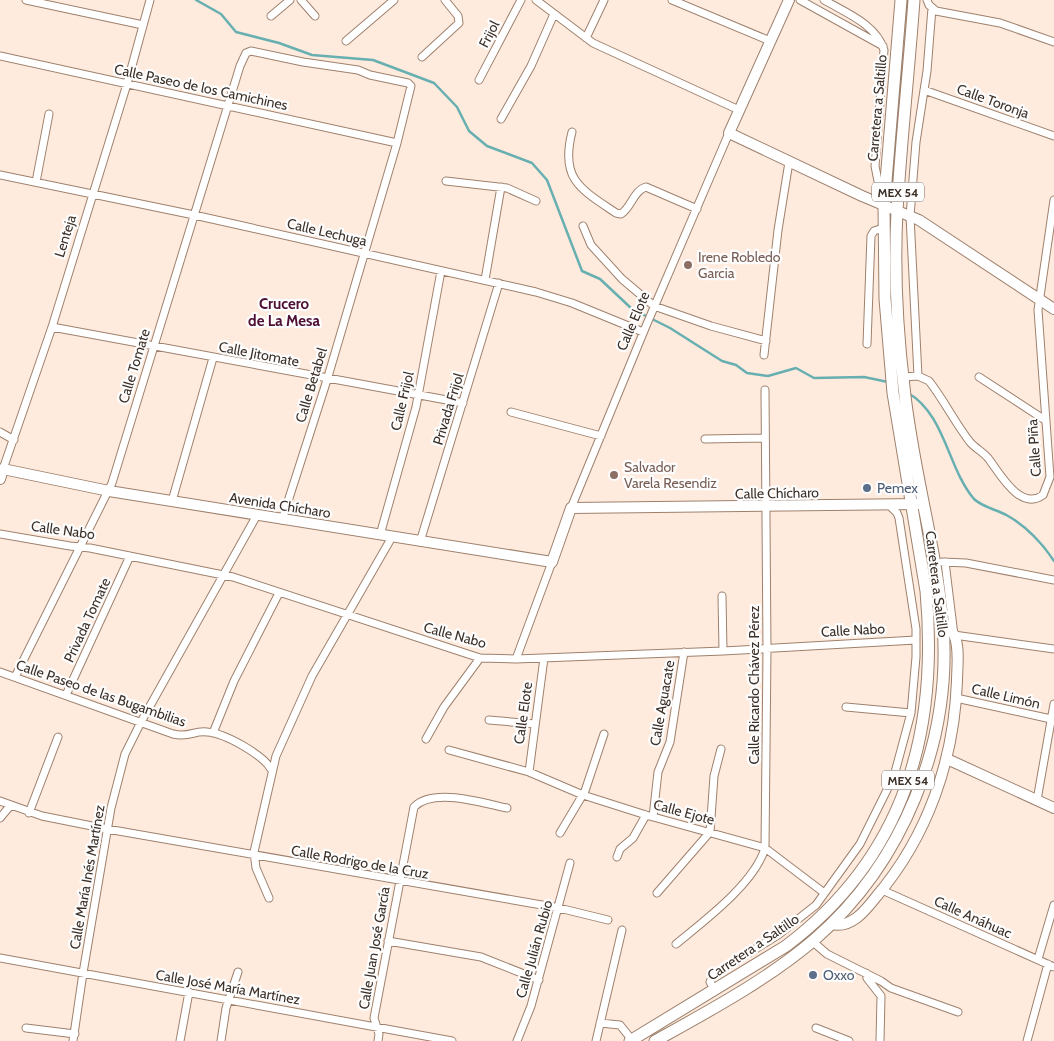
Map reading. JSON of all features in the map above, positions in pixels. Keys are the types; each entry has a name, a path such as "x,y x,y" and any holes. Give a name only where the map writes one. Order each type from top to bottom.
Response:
{"main road":[{"name":"Carretera a Saltillo","path":"631,1040 786,946 820,918 861,872 891,822 914,764 926,707 930,640 926,591 893,393 885,299 883,228 901,0"},
{"name":"Carretera a Saltillo","path":"656,1041 766,974 812,941 831,924 870,879 888,854 916,797 932,742 942,672 943,625 940,562 923,504 905,400 896,280 897,211 914,0"}],"street":[{"path":"26,0 143,25"},
{"name":"Lenteja","path":"2,474 52,327 127,84 150,0"},
{"path":"271,16 290,0"},
{"path":"301,0 315,16"},
{"path":"346,41 394,0"},
{"path":"422,57 459,23 458,16 445,0"},
{"name":"Frijol","path":"479,80 521,0"},
{"path":"536,0 586,38 739,110"},
{"path":"586,38 604,0"},
{"path":"672,0 770,41"},
{"name":"Calle Elote","path":"516,659 571,508 644,329 789,0"},
{"path":"800,0 883,46"},
{"path":"824,0 870,28 883,46 885,56 875,166 884,200"},
{"path":"903,381 918,376 910,216 916,142 924,90 932,8 927,0"},
{"path":"932,8 1000,23 1054,42"},
{"path":"501,119 531,66 554,14"},
{"name":"Calle Tomate","path":"14,677 109,491 227,106 240,66 248,52 268,53 304,62 358,70 410,84"},
{"name":"Calle Paseo de los Camichines","path":"0,56 397,143"},
{"name":"Calle Betabel","path":"282,520 397,143 410,84"},
{"name":"Calle Toronja","path":"924,90 1054,136"},
{"path":"36,182 49,114"},
{"path":"572,132 568,159 573,179 582,190 616,213 621,214 625,211 640,189 646,187 697,209"},
{"path":"729,133 789,162 884,200 897,211 929,225 1054,309"},
{"path":"764,356 778,230 789,162"},
{"name":"Calle Lechuga","path":"0,175 194,215 554,296 644,329"},
{"path":"446,181 501,187 536,201"},
{"path":"485,280 501,187"},
{"name":"Calle Piña","path":"918,376 929,381 971,443 987,457 1009,486 1030,499 1043,496 1050,482 1039,300 1054,200"},
{"path":"583,226 590,245 653,309 766,341"},
{"path":"867,344 871,236 874,231 883,228"},
{"name":"Calle Frijol","path":"380,536 418,395 441,271"},
{"name":"Privada Frijol","path":"420,542 500,284"},
{"name":"Calle Jitomate","path":"52,327 326,380 463,403"},
{"path":"172,501 213,358"},
{"path":"979,377 1045,420"},
{"name":"Calle Ricardo Chávez Pérez","path":"676,944 726,902 756,866 765,848 767,649 765,390"},
{"path":"511,412 601,436"},
{"path":"0,432 14,440"},
{"path":"705,439 765,438"},
{"name":"Avenida Chícharo","path":"2,474 380,536 552,562"},
{"name":"Calle Chícharo","path":"571,508 923,504"},
{"path":"715,990 710,982 713,975 778,935 812,908 860,844 883,801 898,762 911,713 915,681 916,640 899,518 897,512 889,505"},
{"path":"141,722 257,515"},
{"name":"Calle Nabo","path":"0,534 130,556 222,575 480,658 516,659 723,651 916,640"},
{"path":"269,898 256,868 254,856 271,769 281,742 312,676 392,537"},
{"name":"Privada Tomate","path":"66,695 130,556"},
{"path":"831,924 843,925 856,919 882,890 924,825 947,759 956,698 958,668 954,634 940,562 1054,580"},
{"path":"271,769 267,762 257,754 213,733 234,681 279,593"},
{"path":"722,596 723,651"},
{"path":"943,625 954,634 1054,649"},
{"name":"Calle Aguacate","path":"617,857 620,849 633,838 650,816 658,772 670,742 684,652"},
{"path":"426,739 444,707 480,658"},
{"name":"Calle Elote","path":"529,772 544,658"},
{"name":"Calle Paseo de las Bugambilias","path":"0,672 183,736 204,732 213,733"},
{"name":"Calle Limón","path":"956,698 1051,719"},
{"path":"1037,800 1054,704"},
{"path":"846,707 911,713"},
{"path":"488,720 535,724"},
{"name":"Calle María Inés Martínez","path":"74,1037 82,973 107,830 125,754 141,722"},
{"path":"560,833 583,795 604,734"},
{"path":"29,812 58,737"},
{"path":"657,892 710,832 713,782 721,749"},
{"name":"Calle Ejote","path":"450,750 529,772 583,795 650,816 765,848 823,892"},
{"path":"947,759 1054,808"},
{"name":"Calle Juan José García","path":"378,1041 379,1034 374,1018 411,812 418,802 430,798 449,797 507,808"},
{"name":"Calle Rodrigo de la Cruz","path":"0,801 29,812 107,830 559,908 608,920"},
{"path":"0,818 10,806"},
{"name":"Calle Julián Rubio","path":"517,1041 539,980 570,863"},
{"name":"Calle Anáhuac","path":"882,890 1051,965"},
{"path":"1038,959 1054,905"},
{"path":"596,1041 622,930"},
{"path":"778,935 786,946"},
{"path":"388,941 481,957 539,980"},
{"path":"812,941 827,954 866,973 891,988 958,1012"},
{"name":"Calle José María Martínez","path":"0,958 452,1041"},
{"path":"1028,1041 1051,965"},
{"path":"221,1041 228,999 238,972"},
{"path":"866,973 866,978 882,996 880,1041"},
{"path":"180,1041 189,992"},
{"path":"600,1023 620,1025 631,1040"},
{"path":"26,1028 74,1037"},
{"path":"816,1028 849,1041"}],"waterway":[{"path":"196,0 221,14 236,32 279,43 312,55 373,60 434,83 457,107 469,131 487,146 532,163 547,180 582,271 600,279 632,309 670,328 722,361 736,365 747,373 768,376 796,368 814,378 864,377 888,382"},
{"path":"908,393 920,402 930,414 965,487 974,499 1008,516 1028,530 1054,561"}],"place":[{"name":"Irene Robledo Garcia","path":"688,265"},
{"name":"Salvador Varela Resendiz","path":"614,475"},
{"name":"Pemex","path":"867,488"},
{"name":"Oxxo","path":"813,975"}],"district":[{"name":"Crucero de La Mesa","path":"284,312"}]}
